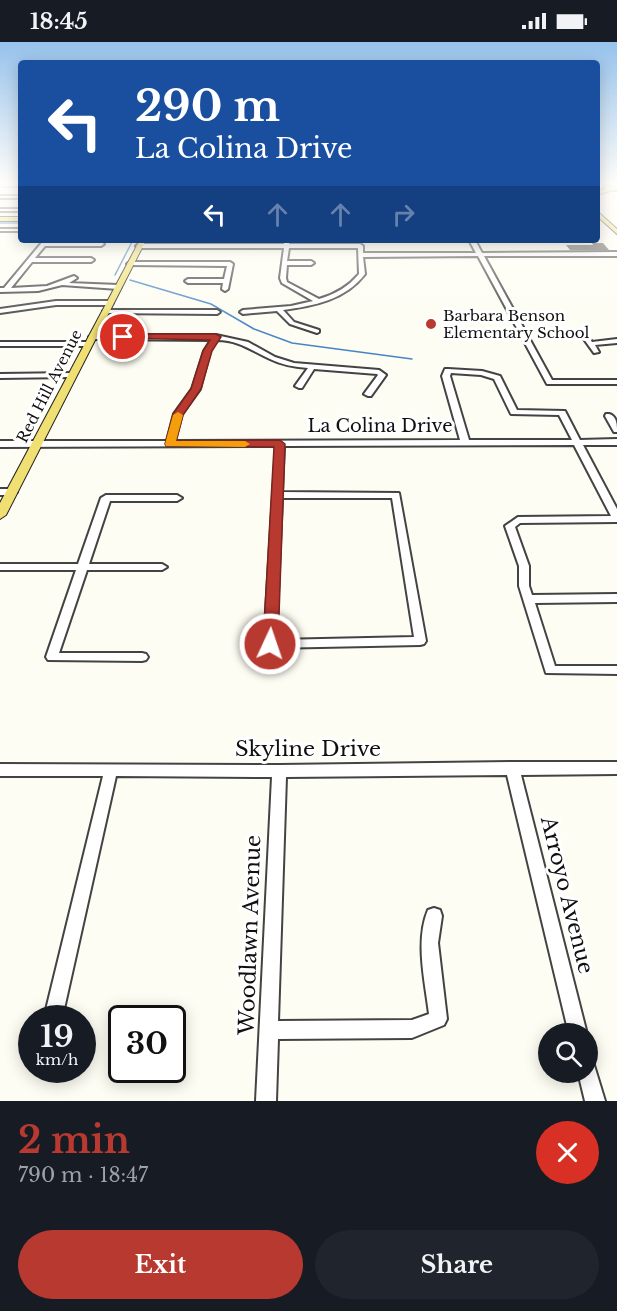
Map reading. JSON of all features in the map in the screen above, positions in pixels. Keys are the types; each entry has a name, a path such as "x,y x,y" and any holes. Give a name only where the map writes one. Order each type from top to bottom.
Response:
{"main road":[{"name":"Red Hill Avenue","path":"0,515 6,492 36,444 141,243"}],"street":[{"path":"3,290 44,243"},
{"path":"73,243 101,244"},
{"path":"141,243 359,243 363,269 357,282 340,293 318,301 278,309 243,312"},
{"path":"286,243 285,283 318,301"},
{"path":"474,243 550,382 617,382"},
{"path":"361,255 617,254"},
{"path":"30,260 91,260"},
{"path":"285,263 311,263"},
{"path":"130,264 230,264 225,289"},
{"path":"63,284 74,278"},
{"path":"188,281 227,281"},
{"path":"3,290 35,290 63,284 118,286"},
{"path":"0,311 56,303 110,303"},
{"path":"25,308 33,315"},
{"path":"278,309 292,323 317,331"},
{"path":"105,312 217,312"},
{"path":"584,335 596,352"},
{"path":"170,444 178,414 196,389 207,351 216,337"},
{"path":"0,344 216,337 246,343 283,362 312,367 379,372 382,375 368,394"},
{"path":"590,344 617,341"},
{"path":"299,386 312,367"},
{"path":"465,442 446,376 448,371 482,373 498,378 514,412 562,413 617,518 518,520 510,526 524,566 524,585 550,670 617,670"},
{"path":"0,376 71,375"},
{"path":"613,416 617,430"},
{"name":"La Colina Drive","path":"0,444 617,442"},
{"path":"279,495 396,495 420,642 270,644 280,444"},
{"path":"142,657 52,657 105,498 177,498"},
{"path":"0,567 162,567"},
{"path":"528,599 617,598"},
{"name":"Arroyo Avenue","path":"512,768 575,1023"},
{"name":"Skyline Drive","path":"0,770 279,771 617,768"},
{"path":"56,1005 111,770"},
{"name":"Woodlawn Avenue","path":"266,1101 279,771"},
{"path":"268,1030 412,1029 438,1019 430,943 434,916"},
{"path":"591,1083 595,1101"}],"building":[{"path":"592,243 603,243 609,250 570,250 566,245 593,245"}],"waterway":[{"path":"115,275 131,243"},
{"path":"130,280 211,304 254,329 292,343 412,359"}],"slow traffic":[{"path":"178,415 170,444 245,444"}],"place":[{"name":"Barbara Benson Elementary School","path":"431,324"}],"route":[{"path":"123,337 216,337 207,351 202,375 196,389 178,414 170,444 280,444 270,644"}]}
